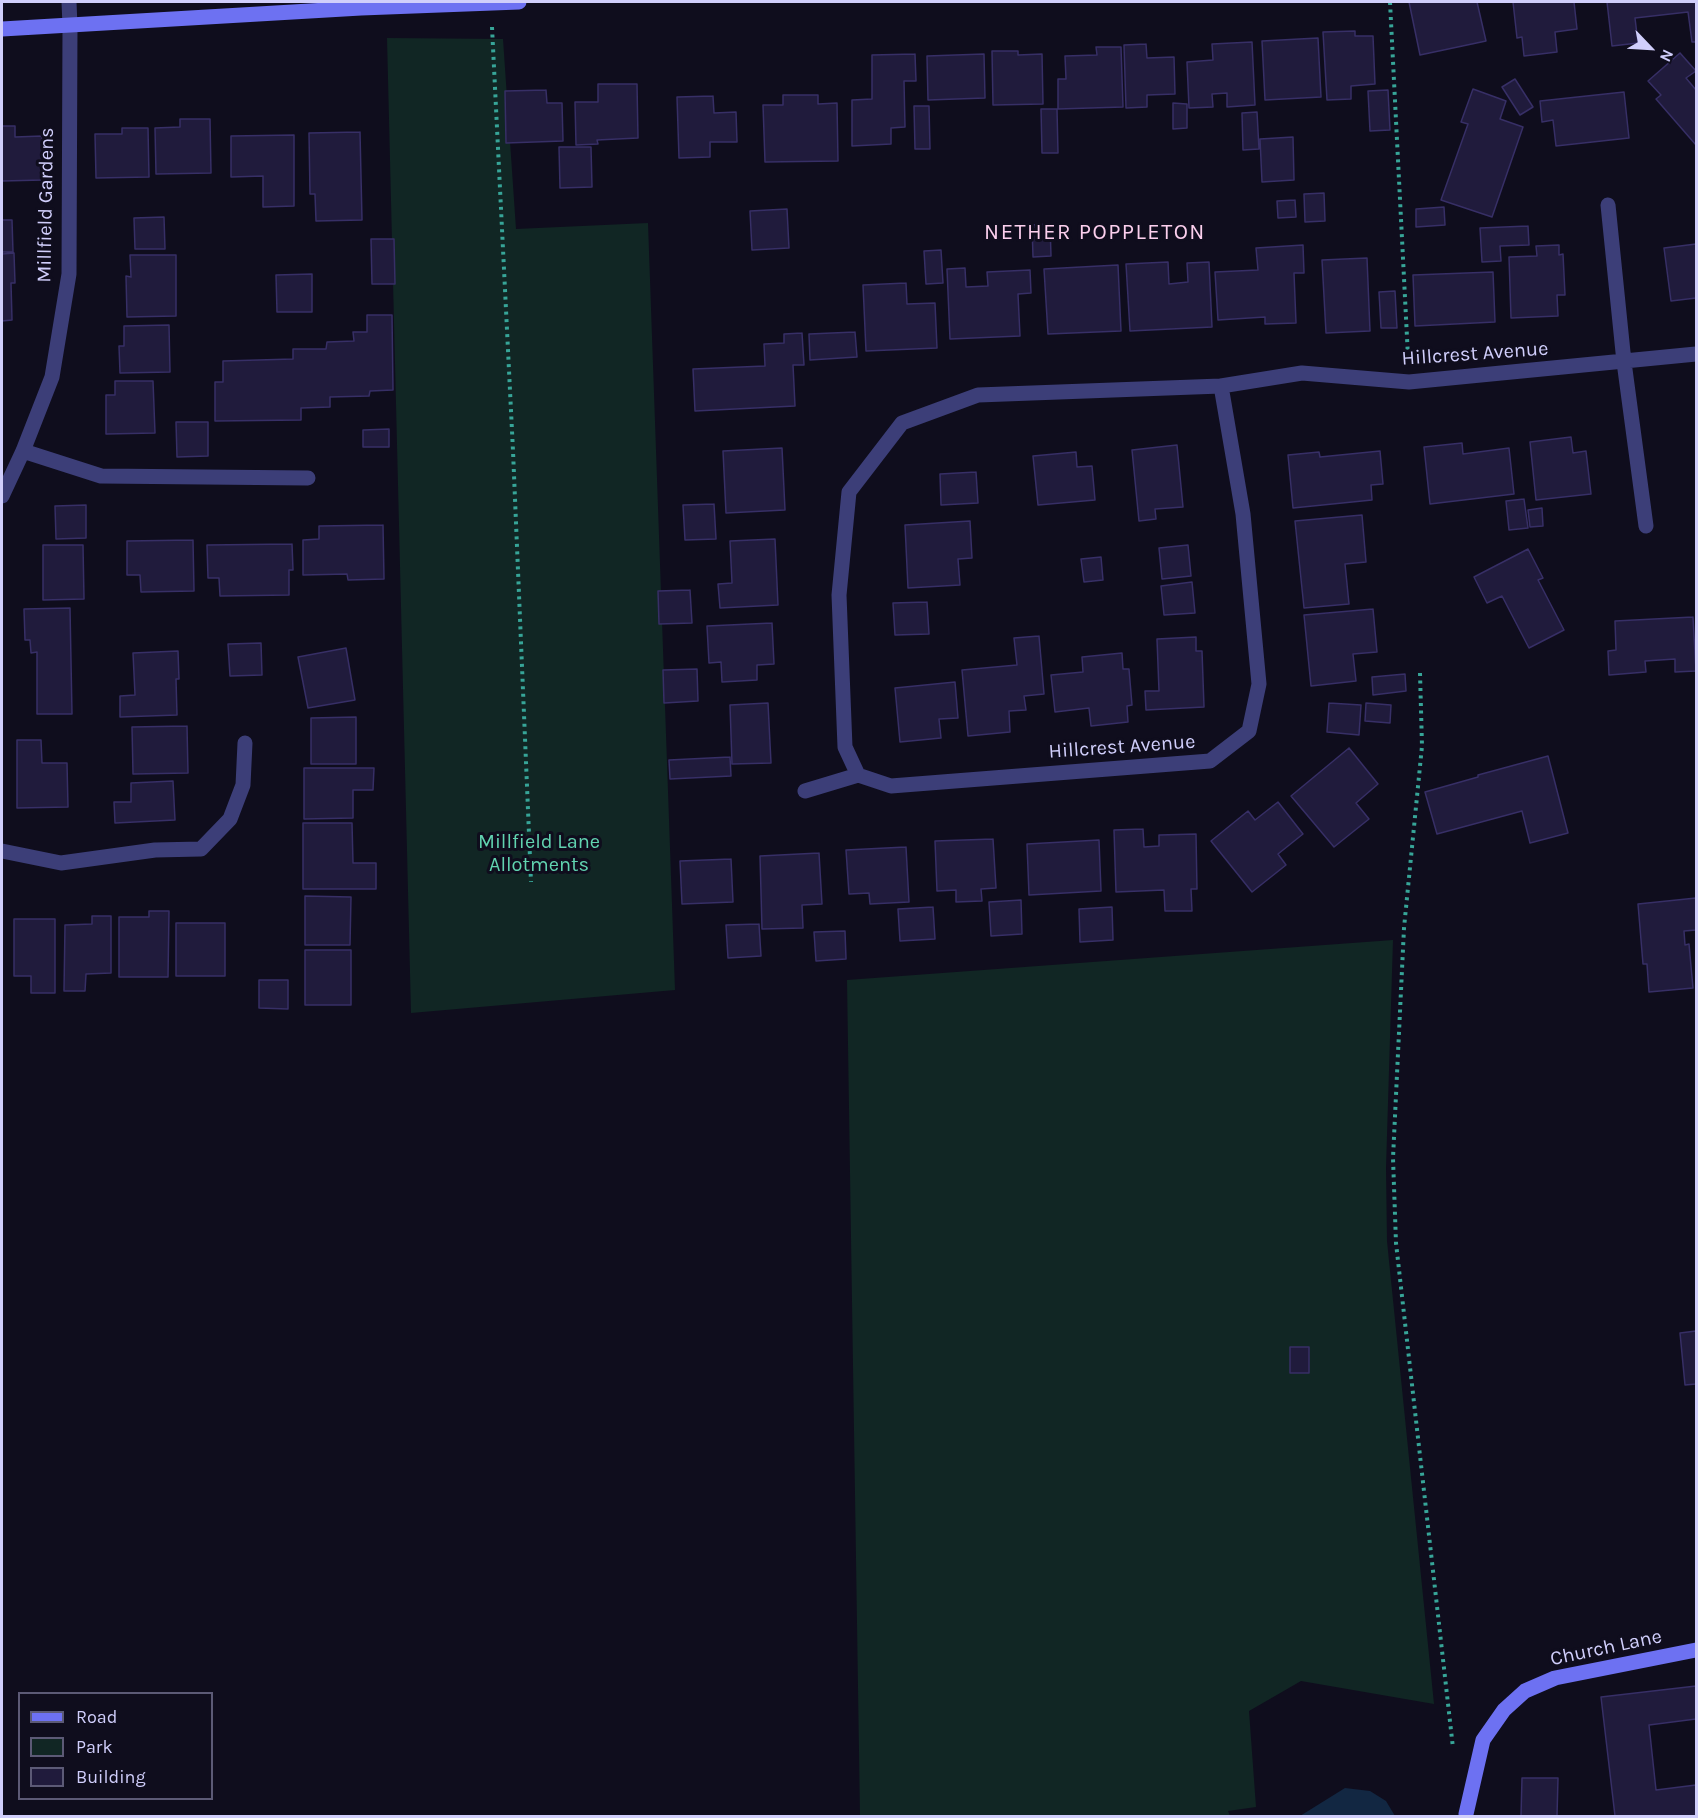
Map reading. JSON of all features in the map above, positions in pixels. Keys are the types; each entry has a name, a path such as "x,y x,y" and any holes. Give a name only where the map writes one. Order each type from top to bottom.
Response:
{"street":[{"name":"Millfield Gardens","path":"2,496 23,451 52,377 69,274 69,2"},
{"path":"2,29 361,5 519,2"},
{"path":"1608,205 1624,362 1646,526"},
{"name":"Hillcrest Avenue","path":"1221,386 1243,514 1259,684 1249,731 1210,761 891,786 858,775 845,747 839,595 849,492 902,423 978,395 1221,386 1302,373 1409,382 1696,354"},
{"path":"23,451 101,476 308,477"},
{"path":"2,850 61,863 155,850 201,849 230,819 243,785 244,743"},
{"path":"805,791 858,775"},
{"name":"Church Lane","path":"1466,1815 1483,1740 1504,1710 1525,1691 1556,1678 1696,1650"}],"path":[{"path":"1390,2 1409,382"},
{"path":"491,3 531,882"},
{"path":"1420,673 1422,746 1404,927 1394,1147 1396,1243 1454,1750"}],"green space":[{"name":"Millfield Lane Allotments","path":"387,38 503,39 516,229 648,223 675,990 411,1013"},
{"path":"1393,940 1386,1168 1387,1241 1434,1704 1301,1681 1249,1711 1256,1807 1228,1811 1230,1816 860,1816 847,980"}],"water":[{"path":"1345,1788 1370,1791 1386,1801 1395,1816 1300,1816"}],"building":[{"path":"1409,2 1477,2 1486,41 1420,55"},
{"path":"1513,2 1574,2 1577,29 1555,32 1557,52 1524,56 1522,37 1517,38"},
{"path":"1607,2 1696,2 1696,42 1692,42 1688,12 1635,18 1638,43 1612,46"},
{"path":"1355,31 1355,36 1373,36 1375,84 1351,86 1351,99 1327,100 1323,32"},
{"path":"1318,38 1321,97 1265,100 1262,41"},
{"path":"1252,42 1255,105 1227,107 1227,93 1212,94 1213,107 1189,108 1187,62 1213,60 1212,44"},
{"path":"1146,44 1147,58 1174,57 1175,94 1147,95 1147,107 1126,108 1124,45"},
{"path":"1096,47 1121,47 1123,107 1058,109 1058,79 1066,79 1065,56 1097,55"},
{"path":"992,51 1018,51 1018,55 1042,54 1043,104 993,105"},
{"path":"1680,53 1696,71 1686,78 1696,90 1696,145 1656,99 1661,95 1648,81"},
{"path":"915,54 916,81 904,81 905,127 891,128 891,144 852,146 852,100 872,99 872,55"},
{"path":"984,54 985,98 928,100 927,56"},
{"path":"1515,79 1533,107 1520,115 1502,87"},
{"path":"598,84 637,84 638,138 597,140 598,144 576,145 575,102 598,102"},
{"path":"1473,89 1506,101 1500,119 1523,127 1492,217 1441,200 1468,124 1461,122"},
{"path":"546,90 547,103 562,103 563,141 506,143 505,91"},
{"path":"1388,90 1390,130 1370,131 1368,91"},
{"path":"1624,92 1629,138 1556,146 1553,120 1542,122 1540,101"},
{"path":"783,95 818,95 818,104 837,103 838,161 765,162 763,105 783,105"},
{"path":"713,96 714,113 736,112 737,142 710,142 710,157 679,158 677,97"},
{"path":"1173,103 1187,104 1187,128 1173,129"},
{"path":"914,106 929,106 930,149 915,149"},
{"path":"1041,109 1057,109 1058,153 1042,153"},
{"path":"1257,112 1259,149 1243,150 1242,113"},
{"path":"180,119 210,119 211,173 156,174 155,128 180,127"},
{"path":"2,126 15,126 15,137 42,136 43,180 2,181"},
{"path":"122,128 148,128 149,177 96,178 95,134 122,134"},
{"path":"360,132 362,220 316,221 315,194 310,194 309,133"},
{"path":"294,135 294,206 263,207 263,176 231,177 231,136"},
{"path":"1293,137 1294,180 1262,182 1260,139"},
{"path":"559,147 591,147 592,187 560,188"},
{"path":"1324,193 1325,221 1305,222 1304,194"},
{"path":"1295,200 1296,217 1278,218 1277,201"},
{"path":"1444,207 1445,225 1416,227 1416,209"},
{"path":"787,209 789,248 752,250 750,211"},
{"path":"164,217 165,249 135,249 134,218"},
{"path":"2,220 12,220 13,252 2,252"},
{"path":"1050,224 1051,256 1033,257 1032,225"},
{"path":"1528,226 1529,245 1500,246 1501,261 1482,262 1480,228"},
{"path":"371,239 394,239 395,284 372,284"},
{"path":"1696,244 1696,298 1671,301 1664,248"},
{"path":"1303,245 1304,273 1294,273 1296,323 1265,324 1265,317 1218,320 1215,272 1258,270 1256,248"},
{"path":"1559,245 1559,255 1563,254 1565,295 1557,295 1558,316 1511,318 1509,257 1537,256 1536,246"},
{"path":"941,250 943,283 926,284 924,251"},
{"path":"14,253 15,283 11,283 12,320 2,321 2,254"},
{"path":"130,255 176,255 176,316 127,317 126,276 131,277"},
{"path":"1367,258 1370,331 1326,333 1322,260"},
{"path":"1168,262 1169,284 1188,282 1187,263 1209,262 1212,327 1130,331 1126,264"},
{"path":"1118,265 1121,331 1048,334 1044,269"},
{"path":"965,268 966,287 988,286 987,272 1030,270 1031,293 1018,294 1020,336 950,339 947,269"},
{"path":"1493,272 1495,322 1415,326 1413,275"},
{"path":"312,274 312,312 277,312 276,275"},
{"path":"906,283 907,304 935,303 937,348 866,351 863,285"},
{"path":"1395,291 1397,328 1381,328 1379,292"},
{"path":"367,315 392,315 393,390 370,391 369,396 330,397 330,407 301,408 301,420 215,421 215,382 223,382 223,361 293,359 293,349 326,349 327,342 354,341 353,332 367,332"},
{"path":"169,325 170,372 120,373 119,346 124,346 124,326"},
{"path":"855,332 857,357 810,360 809,334"},
{"path":"802,333 804,365 793,365 795,406 695,411 693,369 765,366 764,344 784,343 784,334"},
{"path":"115,381 153,381 155,433 106,434 106,395 115,395"},
{"path":"176,422 208,422 208,456 177,457"},
{"path":"389,429 389,447 363,447 363,430"},
{"path":"1571,437 1573,453 1586,451 1591,494 1536,500 1530,442"},
{"path":"1462,443 1463,454 1509,448 1514,494 1430,504 1424,447"},
{"path":"1177,445 1183,507 1155,509 1156,519 1139,521 1132,450"},
{"path":"782,448 785,510 726,513 723,451"},
{"path":"1380,451 1383,484 1371,485 1372,500 1293,508 1288,455 1319,452 1320,457"},
{"path":"1076,452 1077,467 1092,466 1095,500 1038,505 1033,456"},
{"path":"976,472 978,503 941,505 940,474"},
{"path":"1524,499 1528,528 1509,530 1506,501"},
{"path":"714,504 716,539 685,540 683,505"},
{"path":"86,505 86,538 56,539 55,506"},
{"path":"1542,508 1543,526 1530,527 1528,510"},
{"path":"1362,515 1366,562 1345,564 1349,604 1304,608 1295,521"},
{"path":"970,521 972,558 958,559 960,585 908,588 905,525"},
{"path":"383,525 384,579 348,580 347,574 303,575 303,540 319,539 319,526"},
{"path":"775,539 778,605 720,608 718,584 732,583 730,541"},
{"path":"193,540 194,591 141,592 140,575 127,575 127,541"},
{"path":"292,544 293,570 289,570 289,595 220,596 219,578 208,578 207,545"},
{"path":"43,545 83,545 84,599 43,600"},
{"path":"1188,545 1191,576 1162,579 1159,548"},
{"path":"1528,549 1543,578 1538,580 1564,630 1529,648 1502,596 1487,603 1474,577"},
{"path":"1101,557 1103,580 1084,582 1081,559"},
{"path":"1192,582 1195,613 1164,615 1161,586"},
{"path":"690,590 692,623 659,624 658,591"},
{"path":"927,602 929,634 895,635 893,603"},
{"path":"70,608 72,714 37,714 37,652 31,653 30,640 25,640 24,609"},
{"path":"1373,609 1377,652 1353,654 1356,681 1311,686 1304,615"},
{"path":"1693,617 1696,671 1675,672 1675,659 1645,661 1646,672 1609,675 1608,651 1616,650 1615,621"},
{"path":"772,623 774,664 757,665 757,680 722,682 721,662 709,663 707,626"},
{"path":"1039,636 1044,694 1024,696 1026,710 1009,711 1010,732 968,736 962,670 1017,665 1014,638"},
{"path":"1196,637 1196,651 1202,651 1204,707 1146,710 1145,691 1159,691 1157,639"},
{"path":"261,643 262,675 230,676 228,644"},
{"path":"346,648 355,700 308,708 298,657"},
{"path":"178,651 177,715 120,717 120,696 135,695 133,653"},
{"path":"1122,653 1123,669 1129,669 1132,705 1127,706 1128,722 1091,726 1089,708 1055,712 1051,675 1083,672 1082,657"},
{"path":"697,669 698,701 664,703 663,670"},
{"path":"1405,674 1406,691 1373,695 1372,677"},
{"path":"955,682 958,718 939,719 941,738 900,742 895,688"},
{"path":"768,703 771,763 732,764 730,705"},
{"path":"1329,703 1361,705 1359,735 1327,732"},
{"path":"1366,703 1391,705 1390,723 1365,721"},
{"path":"356,717 356,764 311,764 311,718"},
{"path":"187,726 188,773 133,774 132,727"},
{"path":"17,740 41,740 42,763 67,763 68,807 17,808"},
{"path":"1349,748 1378,784 1356,803 1369,819 1334,847 1291,796"},
{"path":"1548,756 1568,833 1530,843 1522,811 1437,834 1425,792"},
{"path":"730,757 731,776 670,779 669,760"},
{"path":"304,768 374,768 373,790 353,790 353,818 304,819"},
{"path":"173,781 175,820 115,823 114,802 131,802 131,783"},
{"path":"1278,802 1303,834 1278,854 1286,865 1252,892 1211,841 1248,811 1255,820"},
{"path":"303,823 352,823 353,863 376,863 376,889 303,889"},
{"path":"1143,829 1144,847 1159,846 1159,835 1196,834 1197,889 1191,889 1192,911 1165,911 1164,890 1116,892 1114,830"},
{"path":"993,839 996,888 981,889 982,901 956,902 956,890 937,891 935,841"},
{"path":"1099,840 1101,891 1029,895 1027,844"},
{"path":"906,847 909,902 870,904 869,893 849,894 846,850"},
{"path":"819,853 822,904 802,905 803,928 762,929 760,856"},
{"path":"731,859 733,902 682,904 680,861"},
{"path":"305,896 351,897 350,945 305,945"},
{"path":"1696,898 1696,930 1684,931 1685,945 1689,944 1693,988 1649,992 1647,964 1643,964 1638,904"},
{"path":"1021,900 1022,934 991,936 989,902"},
{"path":"933,907 935,939 900,941 898,909"},
{"path":"1112,907 1113,940 1080,942 1079,909"},
{"path":"149,911 169,911 168,977 119,977 119,917 149,917"},
{"path":"92,916 111,916 111,973 86,974 85,991 64,991 65,925 92,924"},
{"path":"14,919 55,919 55,993 31,993 31,976 14,976"},
{"path":"176,923 225,923 225,976 176,976"},
{"path":"759,924 761,956 728,958 726,925"},
{"path":"845,931 846,959 816,961 814,932"},
{"path":"305,950 351,950 351,1005 305,1005"},
{"path":"259,980 288,980 288,1009 259,1008"},
{"path":"1696,1331 1696,1384 1685,1385 1680,1333"},
{"path":"1290,1347 1309,1347 1309,1373 1290,1373"},
{"path":"1696,1686 1696,1719 1649,1725 1656,1790 1696,1785 1696,1816 1615,1816 1601,1697"},
{"path":"1522,1778 1558,1778 1557,1816 1521,1816"}],"district":[{"name":"NETHER POPPLETON","path":"1095,233"}]}
